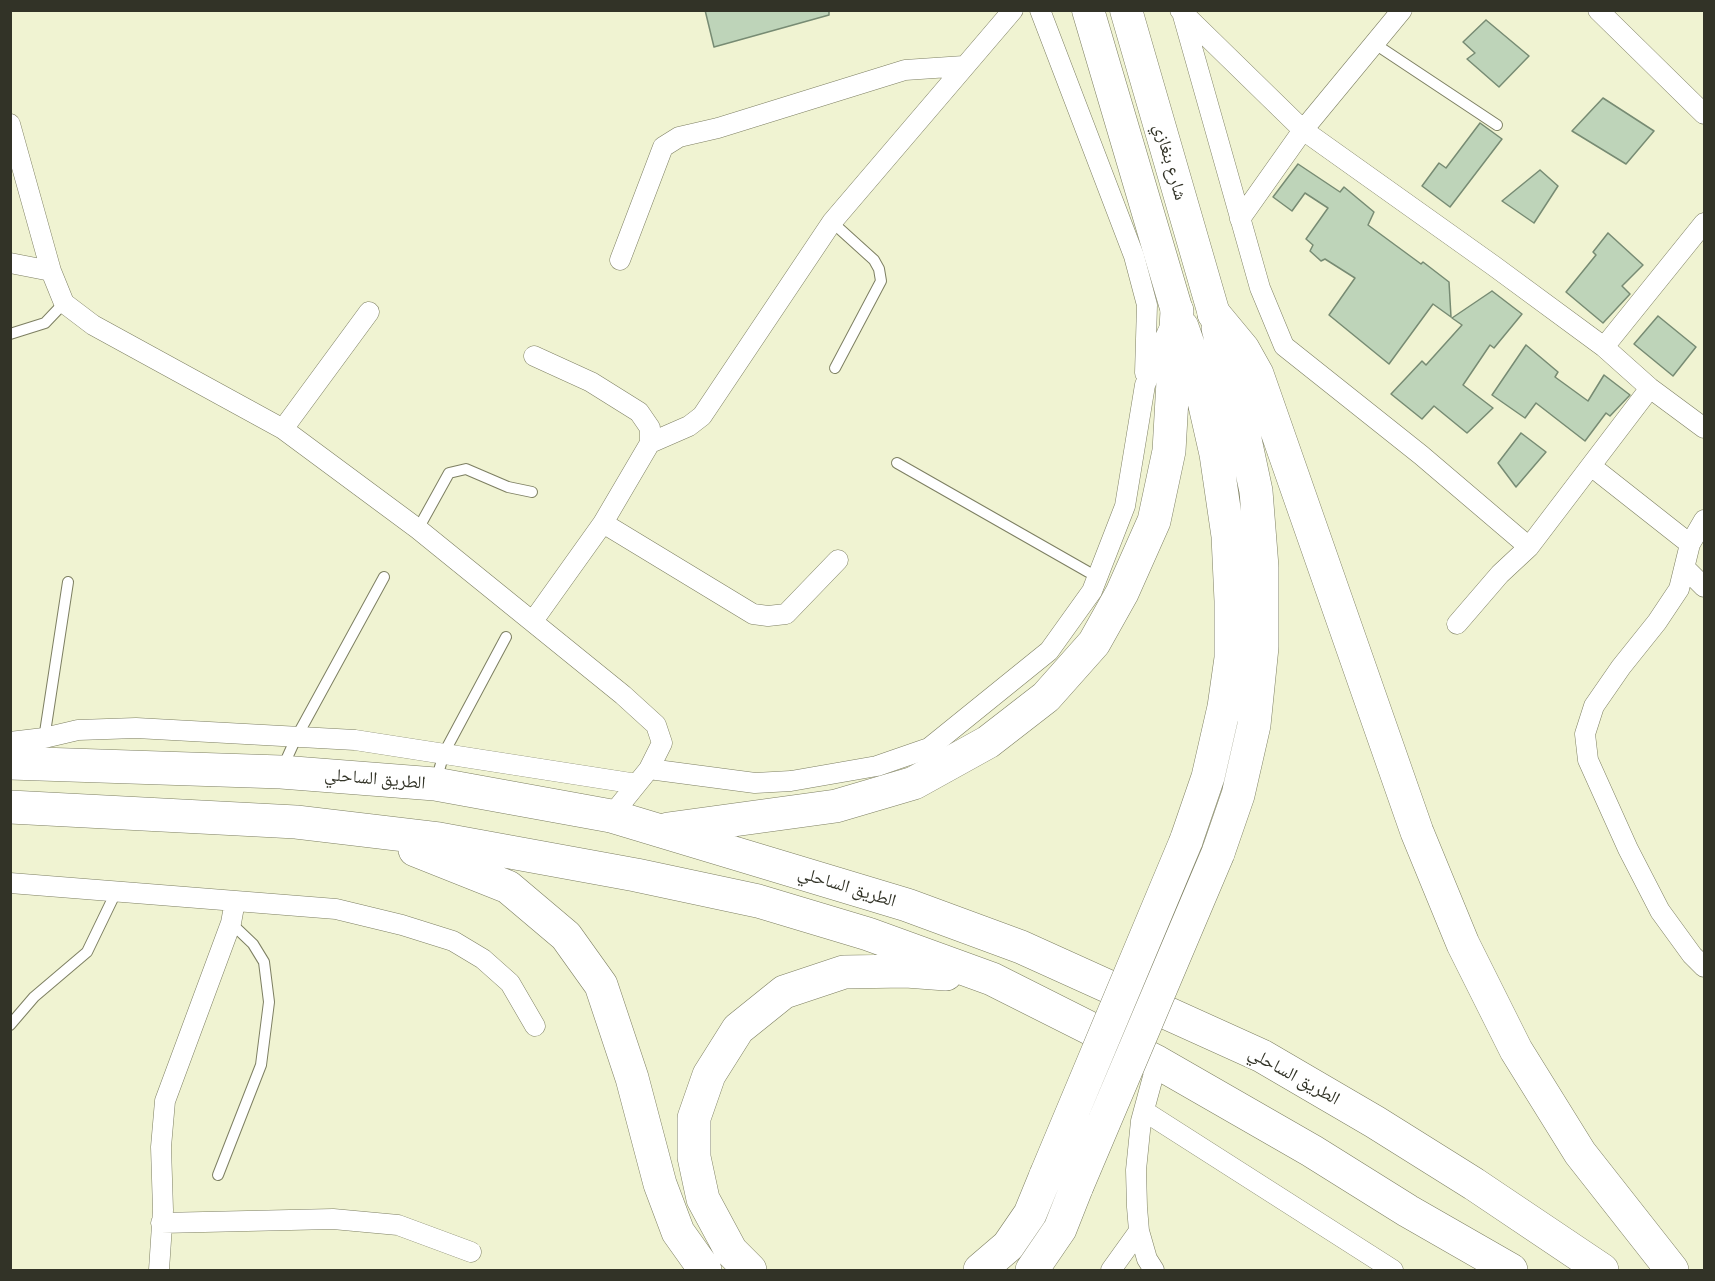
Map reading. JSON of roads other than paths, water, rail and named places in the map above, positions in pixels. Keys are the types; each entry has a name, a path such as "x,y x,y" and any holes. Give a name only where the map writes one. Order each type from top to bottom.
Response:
{"highway":[{"path":"661,830 836,806 914,783 988,742 1046,697 1094,643 1122,593 1154,521 1169,451 1177,311"},
{"path":"980,1270 1008,1246 1030,1214 1186,841 1208,777 1224,707 1231,658 1228,536 1216,454 1197,370 1177,311"},
{"path":"1032,1270 1060,1229 1218,852 1238,795 1254,725 1262,647 1262,567 1256,491 1237,402 1214,314"},
{"path":"1214,314 1243,349 1257,374 1417,832 1463,944 1516,1050 1580,1153 1672,1270"},
{"name":"الطريق الساحلي","path":"36,753 435,784 611,816 907,905 1021,946 1262,1056 1375,1122 1474,1184 1602,1270"},
{"path":"10,807 296,822 439,839 636,875 758,901 868,934 992,979 1157,1062 1511,1270"},
{"path":"296,822 391,843 424,853 508,887 566,936 601,986 632,1078 660,1184 678,1232 705,1270"},
{"path":"750,1270 730,1251 703,1199 694,1157 694,1118 709,1075 738,1029 784,992 844,972 906,971 992,979"}],"main road":[{"name":"شارع بنغازي","path":"1088,10 1177,311"},
{"name":"شارع بنغازي","path":"1126,10 1214,314"}],"street":[{"path":"650,443 689,426 702,416 832,222 1013,10"},
{"path":"10,742 36,753 78,730 136,728 355,740 643,777 755,783 791,781 877,766 928,748 1049,651 1092,591 1125,506 1145,385 1147,305 1134,256 1040,10"},
{"path":"1240,219 1303,130 1402,10"},
{"path":"1598,10 1704,114"},
{"path":"1181,11 1303,130 1604,347 1650,388 1704,428"},
{"path":"1181,11 1260,288 1284,346 1421,455 1529,547"},
{"path":"621,260 663,147 679,137 718,129 905,70 964,66"},
{"path":"10,124 51,271 64,303 93,325 283,429 418,529 623,695 656,725 662,743 643,777 611,816"},
{"path":"1604,347 1704,223"},
{"path":"10,263 51,271"},
{"path":"1145,385 1177,311"},
{"path":"283,429 369,312"},
{"path":"533,621 603,523 650,443 650,428 639,412 591,382 534,356"},
{"path":"1457,624 1500,574 1529,547 1650,388"},
{"path":"1591,466 1690,544"},
{"path":"1704,520 1690,544 1679,590 1594,706 1585,734 1588,760 1628,849 1660,911 1704,968"},
{"path":"603,523 753,614 768,616 786,614 838,560"},
{"path":"1685,568 1704,587"},
{"path":"10,883 336,909 402,925 453,941 483,959 510,983 535,1026"},
{"path":"159,1270 163,1210 160,1147 165,1101 231,923 235,901"},
{"path":"1154,1270 1147,1259 1140,1231 1136,1170 1141,1122 1157,1062"},
{"path":"1144,1111 1393,1270"},
{"path":"161,1223 333,1219 376,1222 398,1225 471,1252"},
{"path":"1111,1270 1140,1231"}],"lane":[{"path":"1375,44 1497,125"},
{"path":"832,222 874,260 879,269 880,281 835,368"},
{"path":"10,333 45,323 64,303"},
{"path":"897,463 1097,577"},
{"path":"418,529 449,473 466,469 508,487 532,492"},
{"path":"281,772 296,738 384,577"},
{"path":"36,753 68,582"},
{"path":"435,784 444,753 506,637"},
{"path":"10,1025 34,998 87,952 116,892"},
{"path":"218,1175 261,1065 269,1002 264,962 252,944 231,923"}]}
